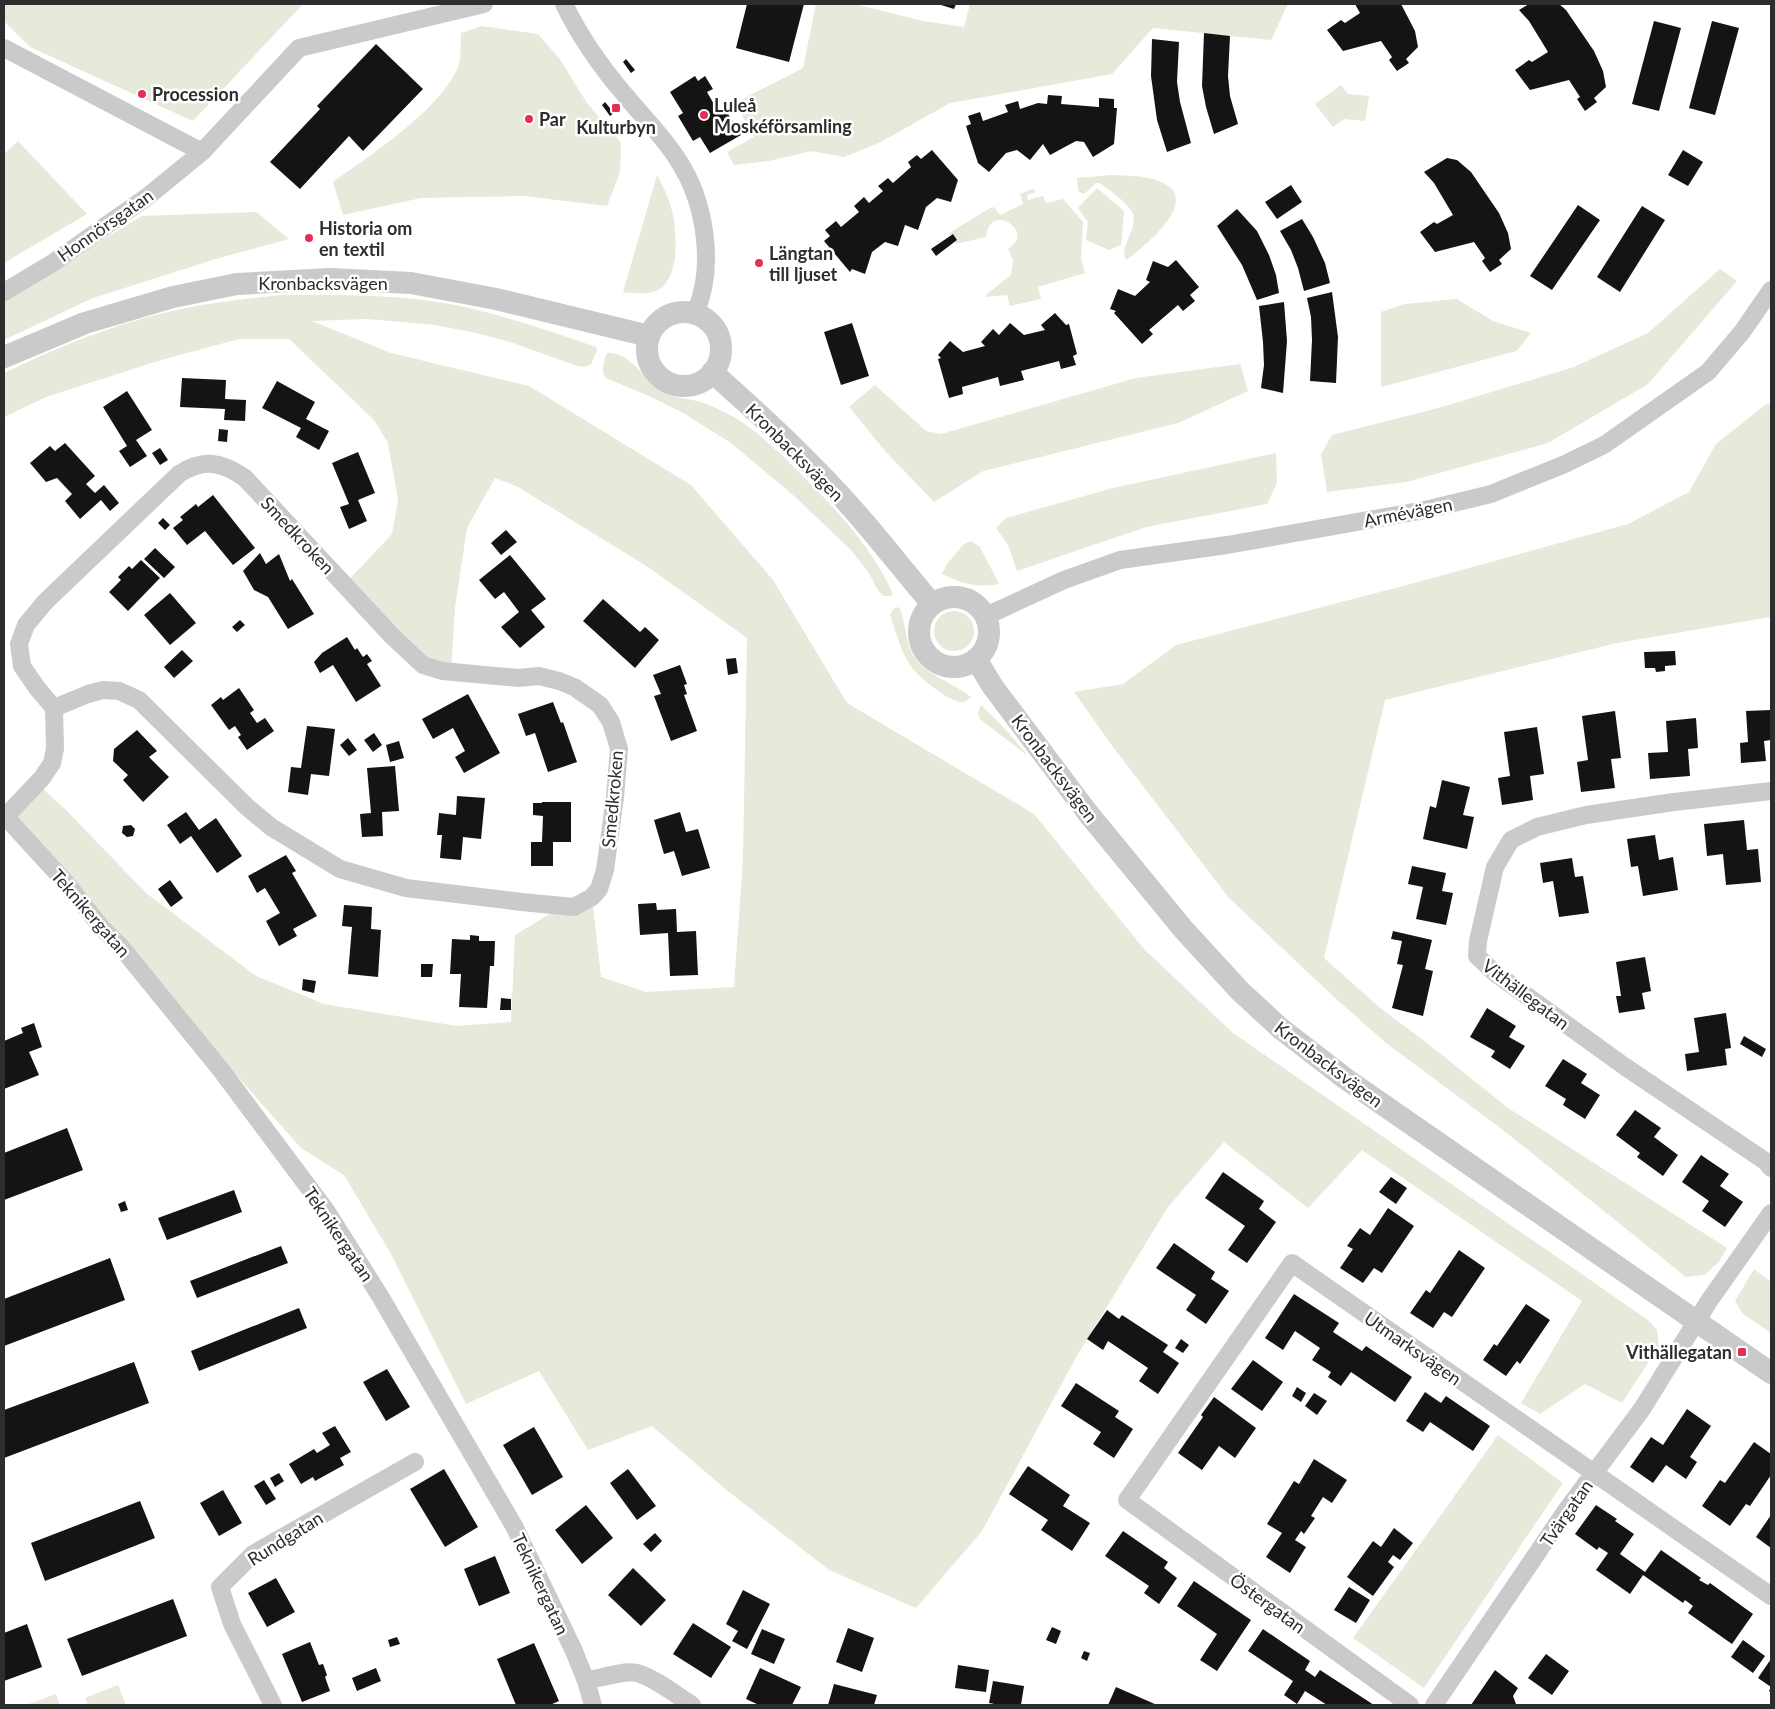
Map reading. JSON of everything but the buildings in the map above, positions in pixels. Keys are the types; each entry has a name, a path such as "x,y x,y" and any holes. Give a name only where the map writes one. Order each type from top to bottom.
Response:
{"street":[{"name":"Honnörsgatan","path":"4,292 51,264 131,208 202,152 299,48 484,4"},
{"path":"564,4 598,61 678,160 696,198 705,245 705,272 696,313"},
{"path":"4,48 202,152"},
{"name":"Kronbacksvägen","path":"4,357 85,323 173,298 237,284 330,279 411,283 496,299 649,336"},
{"name":"Armévägen","path":"986,616 1064,580 1120,560 1227,545 1425,510 1492,494 1565,464 1604,445 1708,372 1742,332 1771,290"},
{"path":"676,312 696,313 706,318 714,326 719,336 720,356 712,372 697,384 688,386 668,382 654,371 649,363 646,354 649,336 659,321 667,316 676,312"},
{"name":"Kronbacksvägen","path":"712,372 748,404 864,521 932,604"},
{"name":"Smedkroken","path":"208,464 230,467 245,478 392,637 423,665 442,671 518,678 539,676 559,680 574,687 600,705 611,722 619,749 615,797 605,870 599,888 592,897 574,907 406,888 360,876 340,869 271,827 200,762 139,700 119,690 103,690 54,708 22,666 19,644 26,625 45,602 179,474 189,468 208,464"},
{"path":"951,596 962,597 980,607 986,616 989,625 987,644 976,659 967,665 945,666 927,654 921,644 919,634 922,618 932,604 941,599 951,596"},
{"name":"Kronbacksvägen","path":"976,659 993,687 1148,888 1240,991 1280,1028 1316,1058 1771,1373"},
{"path":"5,815 42,778 52,764 56,735 54,708"},
{"name":"Vithällegatan","path":"1771,791 1674,802 1586,815 1537,828 1511,840 1495,867 1478,941 1477,956 1495,973 1624,1066 1765,1161 1771,1168"},
{"name":"Teknikergatan","path":"5,815 121,947 221,1070 327,1212 380,1296 514,1526 574,1651 593,1705"},
{"path":"1696,1321 1771,1213"},
{"name":"Utmarksvägen","path":"1127,1500 1292,1264 1771,1596"},
{"name":"Tvärgatan","path":"1434,1705 1565,1512 1642,1409 1696,1321"},
{"name":"Rundgatan","path":"272,1705 232,1624 220,1587 253,1554 415,1462"},
{"name":"Östergatan","path":"1127,1500 1410,1705"},
{"path":"586,1681 626,1673 637,1673 660,1684 692,1705"}],"green space":[{"path":"4,4 303,4 193,121 30,47 4,21"},
{"path":"816,4 854,4 923,21 964,27 970,4 1288,4 1271,40 1153,28 1112,74 950,103 881,142 844,157 811,151 769,161 734,165 727,152 754,137 735,103 803,68"},
{"path":"481,26 538,34 559,58 587,103 621,143 620,172 607,206 523,196 421,198 343,215 333,182 385,145 421,115 449,83 458,67 461,33"},
{"path":"1341,85 1348,94 1369,96 1365,121 1344,119 1333,127 1315,104"},
{"path":"18,141 87,214 4,263 4,154"},
{"path":"657,175 668,197 674,219 676,252 674,263 667,281 657,291 643,293 623,292"},
{"path":"1111,175 1141,177 1162,182 1175,194 1175,204 1171,215 1163,226 1143,247 1126,260 1124,255 1126,243 1132,231 1134,218 1132,212 1118,196 1100,183 1096,183 1084,194 1078,191 1077,178"},
{"path":"1097,188 1124,211 1121,245 1109,250 1086,240 1088,222 1078,208"},
{"path":"1033,189 1036,192 1027,195 1028,200 1043,196 1046,203 1063,199 1083,222 1081,258 1085,273 1038,287 1041,299 1010,306 1007,295 986,297 986,295 1011,275 1013,260 1008,249 1016,242 1017,234 1015,228 1002,220 995,221 989,226 986,237 956,244 957,240 953,234 950,235 949,233 992,207 1000,215 1023,204 1020,194"},
{"path":"256,212 289,239 219,258 93,298 4,340 4,299 142,216"},
{"path":"1720,269 1737,281 1648,384 1548,443 1407,482 1327,492 1321,454 1332,435 1442,407 1574,367 1648,333"},
{"path":"281,295 379,296 438,302 498,315 596,347 597,350 591,364 585,367 577,366 510,342 435,325 367,319 312,321 391,353 529,386 691,485 773,580 847,703 1034,814 1144,949 1233,1033 1648,1320 1657,1330 1659,1346 1622,1403 1585,1384 1540,1414 1521,1403 1582,1301 1362,1150 1308,1208 1224,1142 1168,1207 1078,1354 982,1531 916,1608 829,1570 729,1492 652,1426 588,1450 539,1371 466,1404 391,1254 344,1175 301,1148 6,816 38,784 66,810 146,893 256,976 324,1004 457,1026 511,1022 515,935 563,906 592,897 601,977 646,992 734,987 743,859 747,638 648,567 518,487 495,478 467,528 455,607 451,671 424,663 344,585 392,534 398,500 388,443 374,420 289,339 239,339 161,360 46,397 4,417 4,373 44,355 105,330 147,317 210,304"},
{"path":"1457,299 1493,321 1531,333 1517,351 1381,387 1381,312 1405,304"},
{"path":"607,353 616,354 630,361 661,391 714,407 741,421 757,433 824,497 850,527 874,559 893,594 891,596 883,596 869,573 850,549 794,496 731,443 685,414 606,378 603,369"},
{"path":"1240,364 1248,391 1178,423 983,471 934,502 885,451 849,407 875,385 926,431 941,434 1136,378"},
{"path":"1771,403 1771,617 1617,643 1385,700 1324,958 1379,1007 1508,1108 1727,1248 1719,1262 1704,1275 1686,1277 1503,1130 1386,1043 1229,898 1113,747 1074,692 1123,684 1176,645 1407,585 1628,524 1689,492 1716,444 1765,405"},
{"path":"1276,453 1277,483 1267,504 1146,527 1017,571 1008,545 996,528 1006,518 1113,488"},
{"path":"971,541 980,547 999,584 983,586 970,584 942,574 947,564 964,544"},
{"path":"899,607 903,617 908,644 915,658 928,671 971,697 969,699 961,702 950,698 928,683 913,669 902,650 890,615 893,609"},
{"path":"954,611 968,617 974,631 968,645 954,651 940,645 934,631 940,617"},
{"path":"981,705 1008,732 1028,756 980,719 978,713"},
{"path":"1754,1269 1771,1282 1771,1333 1742,1313 1735,1301"},
{"path":"1498,1435 1563,1483 1424,1688 1353,1638"},
{"path":"118,1685 126,1705 88,1705 85,1698"},
{"path":"56,1694 60,1705 26,1705"}],"place":[{"name":"Procession","path":"142,94"},
{"name":"Kulturbyn","path":"616,108"},
{"name":"Luleå Moskéförsamling","path":"704,115"},
{"name":"Par","path":"529,119"},
{"name":"Historia om en textil","path":"309,238"},
{"name":"Längtan till ljuset","path":"759,263"},
{"name":"Vithällegatan","path":"1742,1352"}]}
